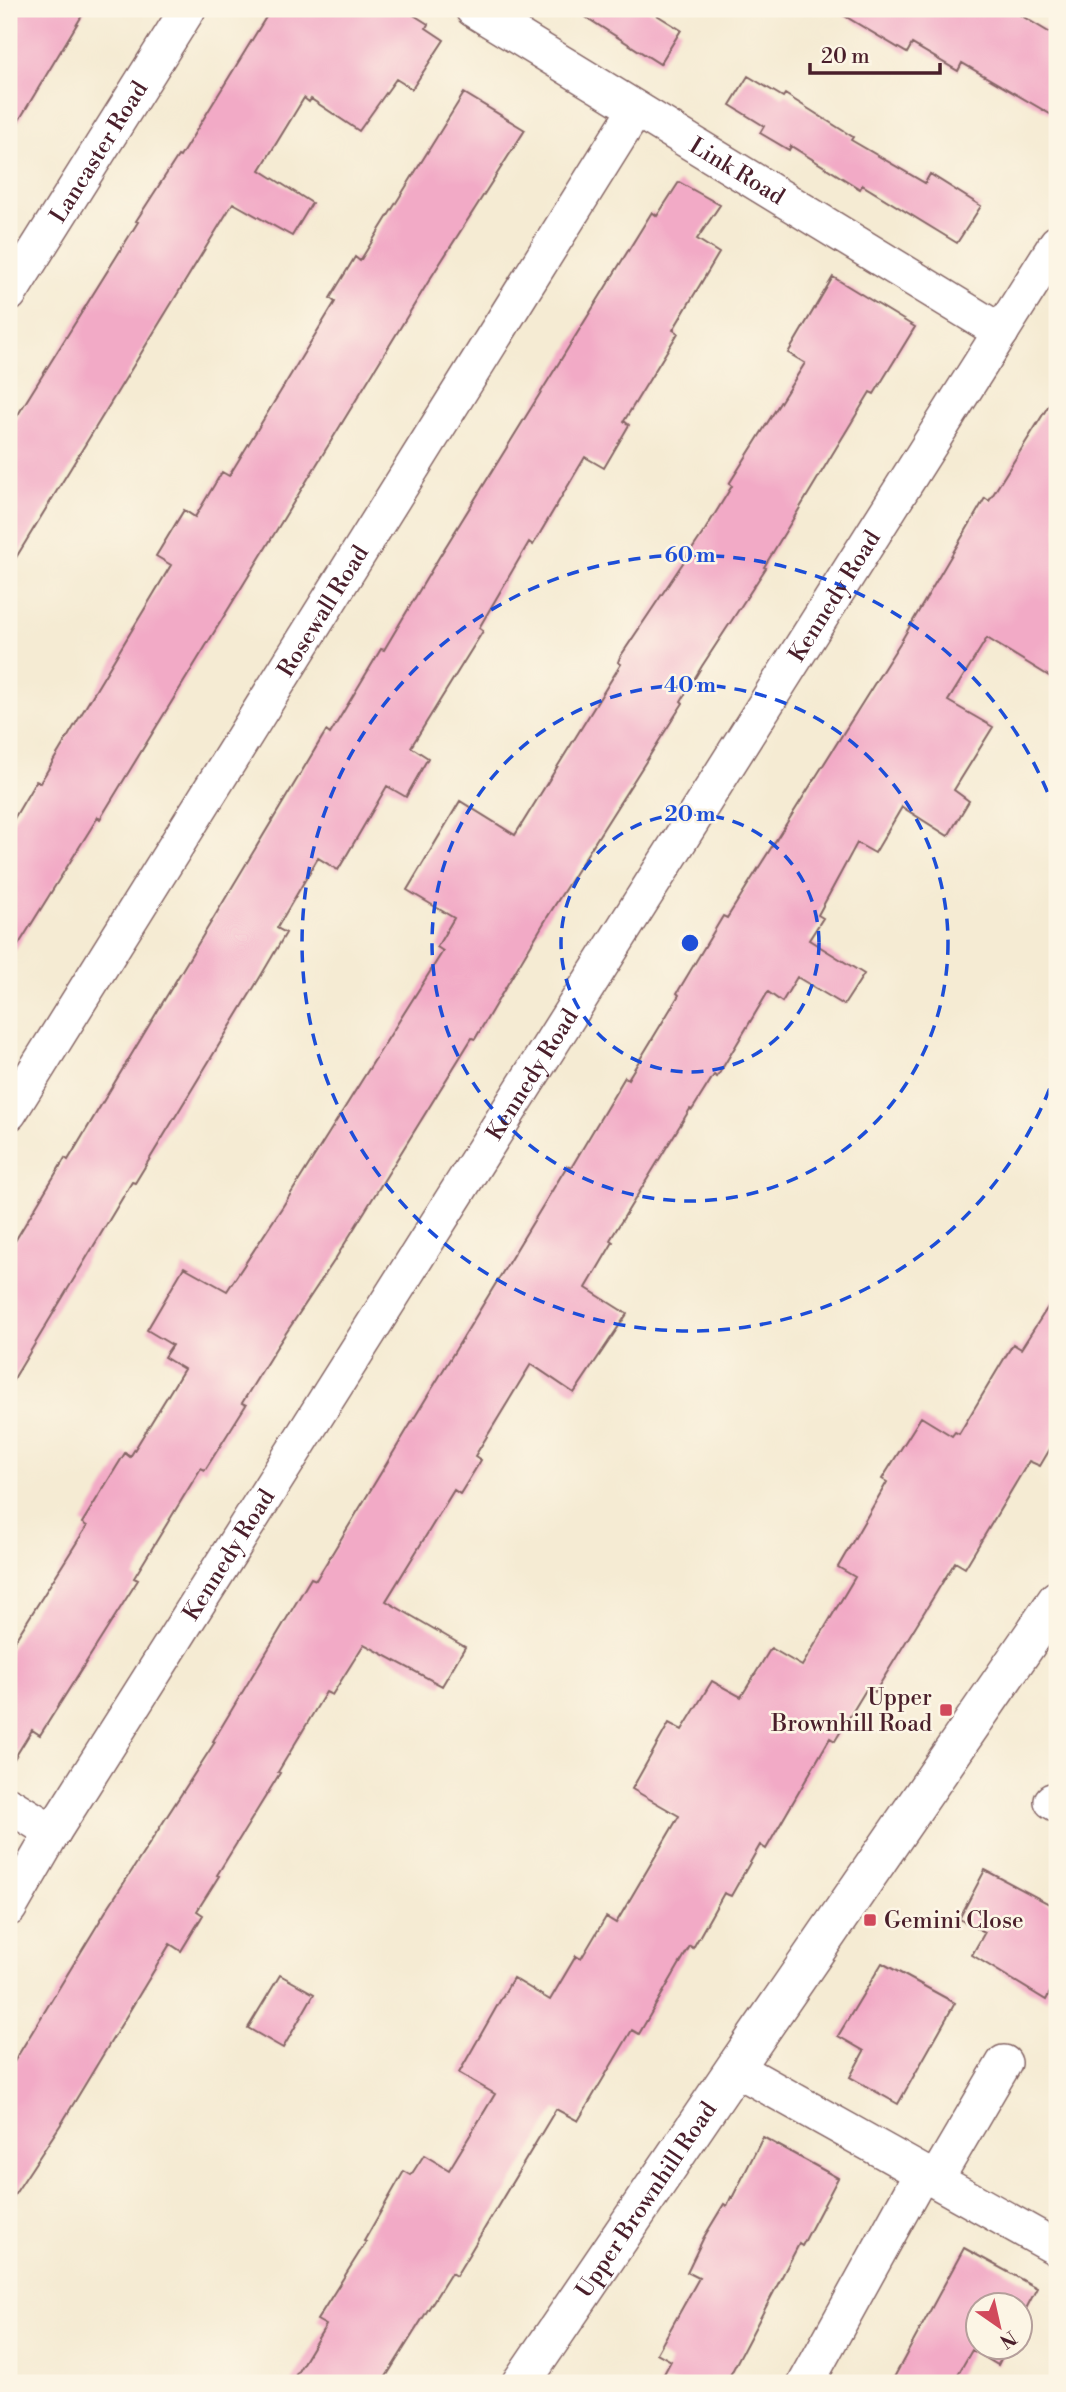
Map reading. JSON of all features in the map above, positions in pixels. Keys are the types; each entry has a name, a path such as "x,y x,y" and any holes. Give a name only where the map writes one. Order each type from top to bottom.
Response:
{"street":[{"name":"Lancaster Road","path":"9,294 188,9"},
{"name":"Link Road","path":"473,9 1001,332"},
{"name":"Rosewall Road","path":"9,1113 636,109"},
{"name":"Kennedy Road","path":"9,1908 53,1832 1057,243"},
{"name":"Upper Brownhill Road","path":"521,2383 734,2068 1057,1600"},
{"path":"9,1805 53,1832"},
{"path":"806,2383 929,2176 1004,2063"},
{"path":"734,2068 1057,2248"}],"building":[{"path":"9,9 86,9 9,137"},
{"path":"271,9 404,9 428,24 426,28 444,40 412,89 396,79 359,131 311,99 309,102 304,98 260,170 312,203 292,236 233,203 9,569 9,429 138,222 136,221 178,156 180,157"},
{"path":"573,9 647,9 681,30 660,64"},
{"path":"833,9 1010,9 1057,37 1057,118 962,63 958,71 912,44 907,53"},
{"path":"748,76 783,97 785,94 853,137 851,140 925,183 930,174 981,206 957,243 862,185 860,189 791,146 789,150 760,133 764,126 730,105"},
{"path":"464,93 525,130 430,279 100,819 98,817 9,960 9,827 36,781 40,783 171,565 156,556 184,510 195,517 222,472 229,476 335,302 330,298 355,257 360,261"},
{"path":"679,182 720,205 697,239 719,253 673,330 678,333 624,421 629,425 604,468 585,457 533,545 529,542 479,628 483,631 411,747 428,758 406,797 387,786 338,870 318,858 277,928 286,933 9,1387 9,1251 65,1158 68,1160 326,731 330,734 381,649 384,650 652,212 657,216"},
{"path":"833,277 915,327 874,394 870,392 764,567 766,568 702,666 681,701 683,703 548,916 475,1039 472,1038 334,1261 276,1348 242,1403 246,1405 205,1470 201,1468 134,1578 138,1580 40,1735 32,1730 9,1767 9,1650 87,1526 82,1523 125,1453 130,1457 184,1369 164,1357 172,1345 147,1330 184,1267 227,1291 283,1206 443,951 437,947 454,918 407,890 460,801 515,835 621,664 618,662 620,657 705,530 732,486 729,484 805,363 788,353"},
{"path":"1057,392 1057,681 987,638 948,701 993,727 954,790 969,801 948,836 902,807 875,853 857,843 818,915 823,918 809,940 864,974 844,1005 797,977 782,1002 768,992 717,1077 714,1075 692,1110 690,1109 610,1240 613,1242 586,1288 627,1314 574,1393 531,1364 475,1456 481,1460 460,1494 454,1490 386,1601 465,1647 442,1686 364,1644 332,1695 326,1692 278,1772 280,1773 197,1911 203,1915 181,1951 170,1944 63,2121 9,2203 9,2070 109,1906 215,1742 213,1741 311,1578 316,1580 567,1166 571,1168 625,1077 628,1079 723,916 727,918 900,643 985,498 989,501"},
{"path":"1057,1293 1057,1437 1040,1466 1029,1461 965,1568 955,1562 875,1692 867,1688 835,1741 830,1738 766,1849 760,1845 731,1896 724,1893 639,2034 632,2030 578,2121 556,2109 456,2276 451,2273 382,2383 291,2383 326,2325 317,2320 366,2242 364,2241 404,2171 411,2175 424,2155 449,2170 495,2094 459,2073 513,1978 550,2000 576,1956 581,1959 606,1917 616,1923 679,1816 632,1789 669,1723 682,1730 712,1681 741,1697 771,1648 802,1666 855,1577 838,1567 887,1482 882,1479 921,1417 952,1436 955,1432 959,1434 1013,1344 1021,1349"},
{"path":"985,1870 1057,1908 1057,1979 1046,2000 972,1955 985,1932 959,1919"},
{"path":"882,1963 955,2003 898,2104 850,2077 864,2051 838,2036"},
{"path":"280,1975 314,1994 283,2048 248,2028"},
{"path":"763,2137 838,2178 802,2246 799,2244 726,2383 659,2383 671,2361 657,2353 699,2278 687,2272 724,2204 727,2206 732,2198"},
{"path":"964,2248 1037,2288 1034,2294 1034,2290 964,2290 964,2360 966,2360 953,2383 891,2383"}],"place":[{"name":"Upper Brownhill Road","path":"946,1710"},
{"name":"Gemini Close","path":"870,1920"}]}
